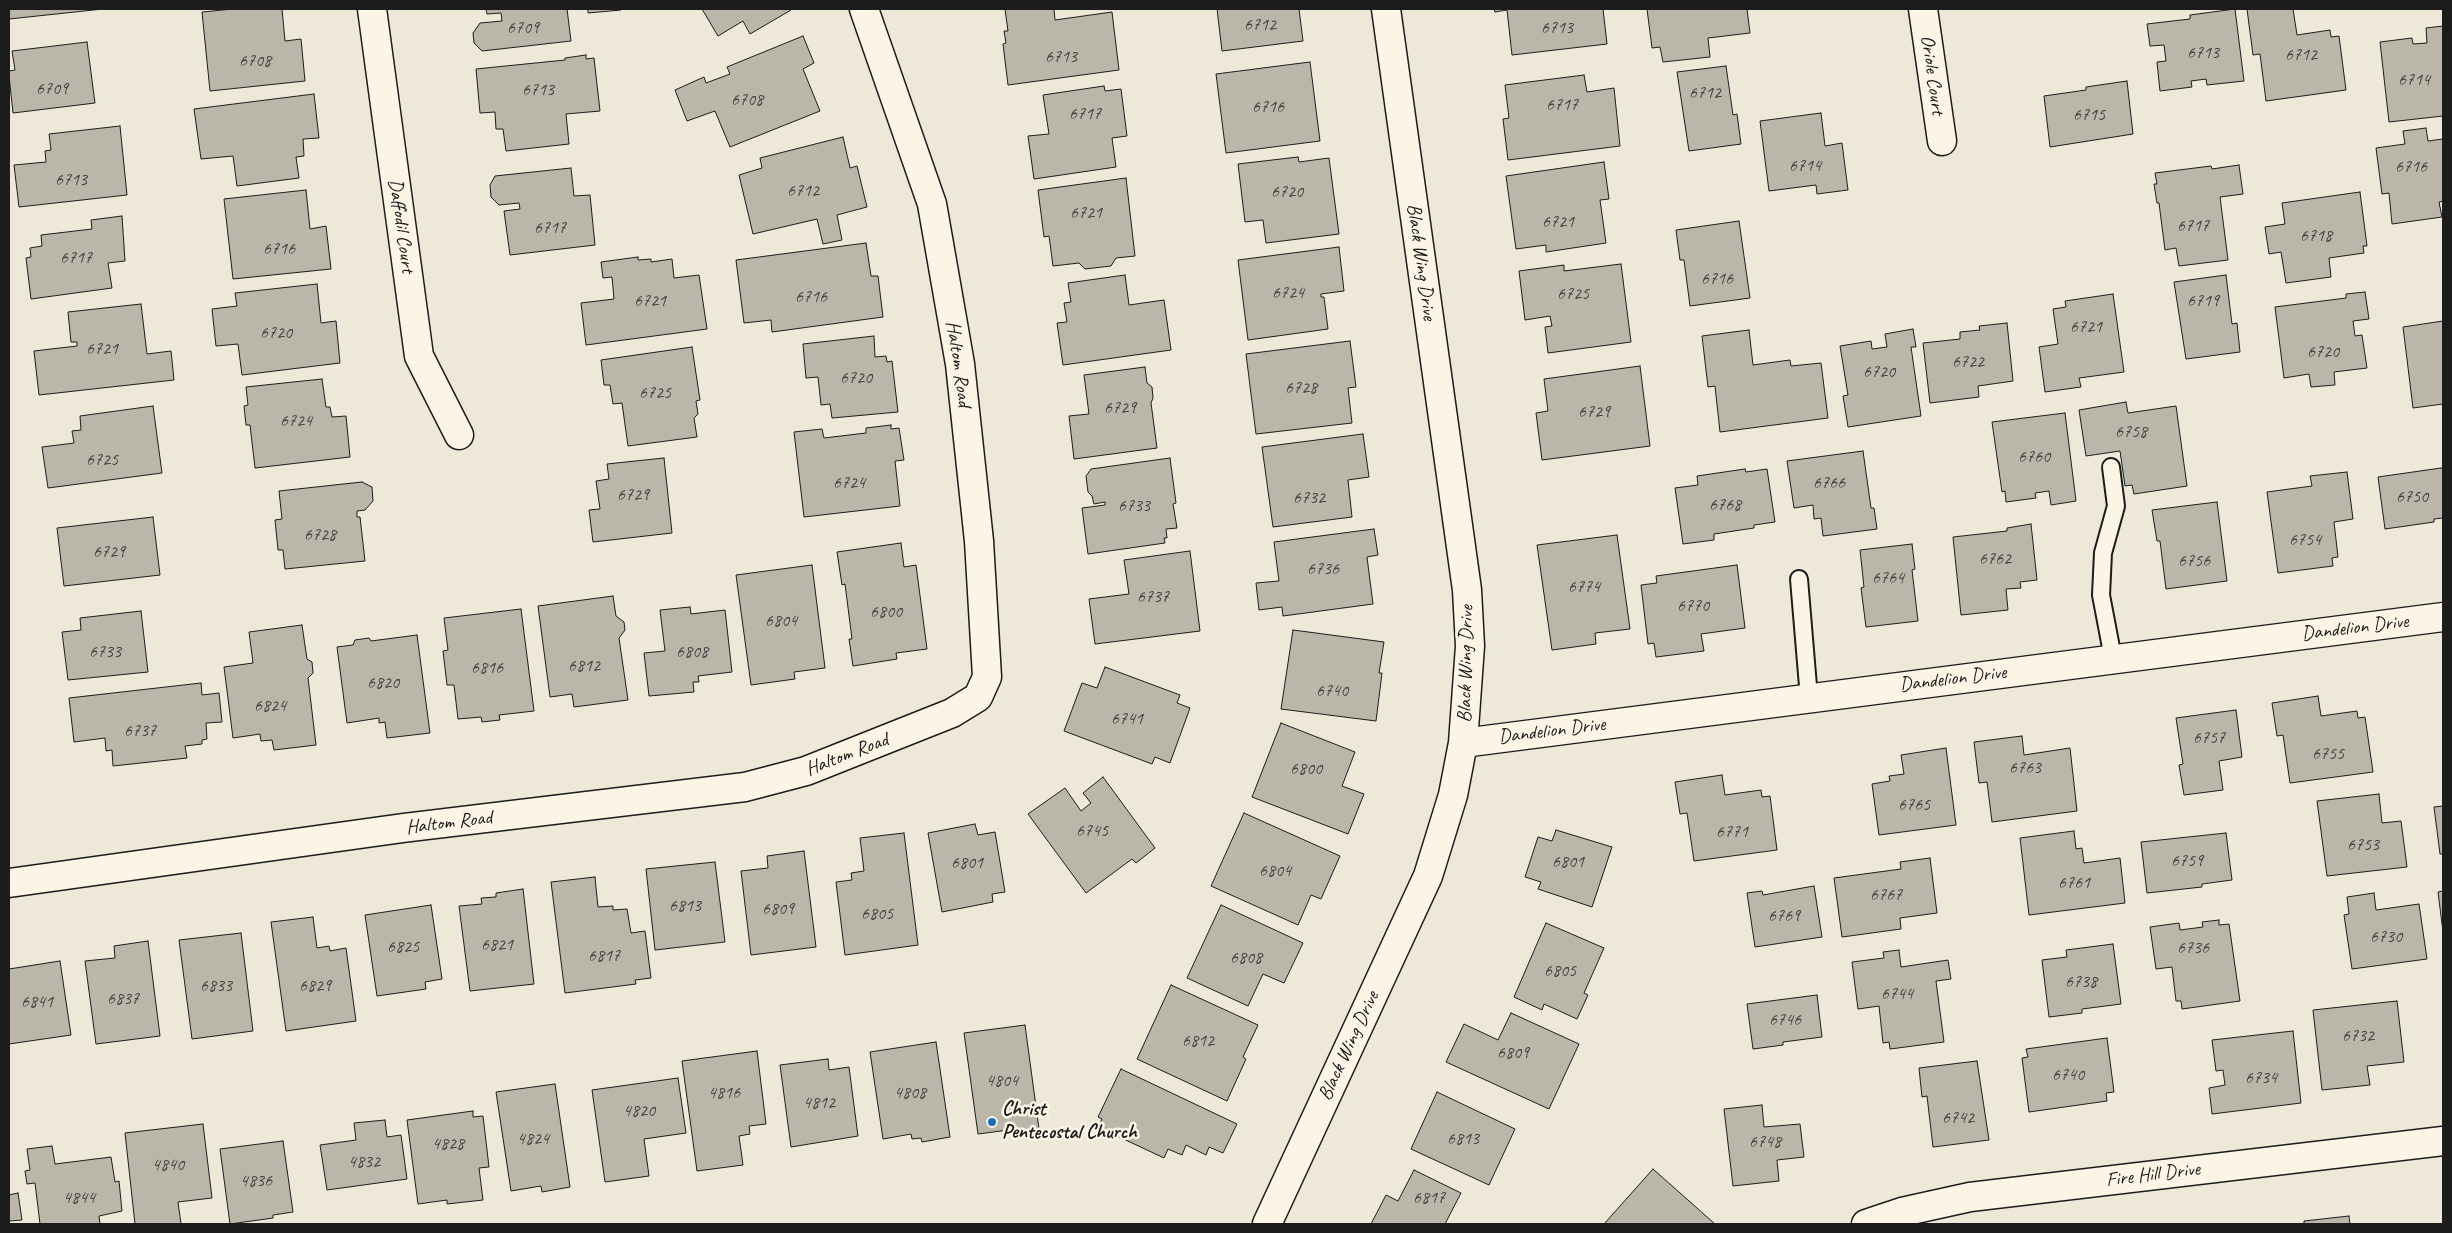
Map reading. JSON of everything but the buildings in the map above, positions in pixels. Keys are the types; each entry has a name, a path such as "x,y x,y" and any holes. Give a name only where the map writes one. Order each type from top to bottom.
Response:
{"street":[{"name":"Daffodil Court","path":"372,9 419,356 459,435"},
{"name":"Haltom Road","path":"9,883 404,828 745,787 806,771 952,714 978,697 987,677 979,541 960,364 932,204 864,9"},
{"name":"Black Wing Drive","path":"1267,1224 1428,876 1453,795 1464,743 1470,646 1467,590 1386,9"},
{"name":"Oriole Court","path":"1923,9 1942,140"},
{"name":"Dandelion Drive","path":"1464,743 2443,617"},
{"name":"Fire Hill Drive","path":"1866,1224 1902,1212 1970,1197 2443,1141"}],"lane":[{"path":"2111,467 2116,506 2104,553 2101,595 2113,658"},
{"path":"1799,579 1809,698"}],"place":[{"name":"Christ Pentecostal Church","path":"992,1122"}]}
